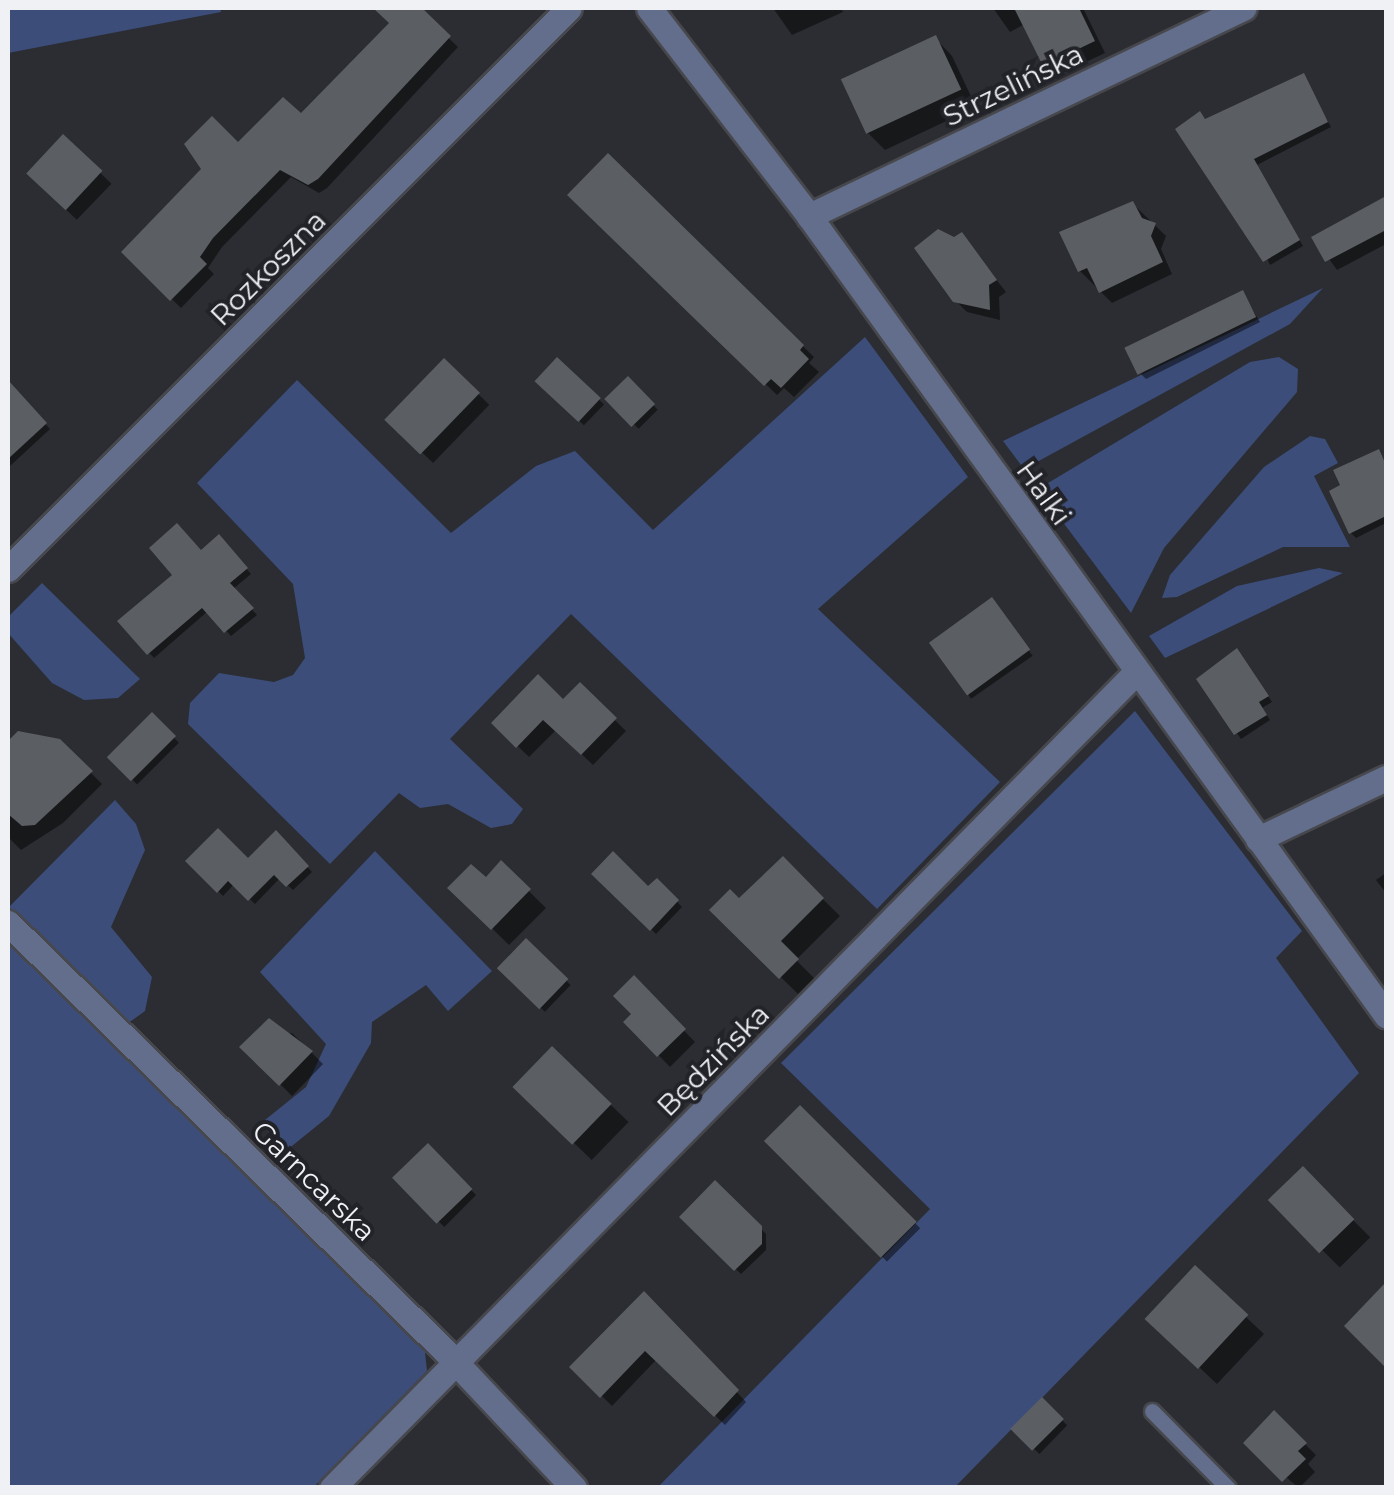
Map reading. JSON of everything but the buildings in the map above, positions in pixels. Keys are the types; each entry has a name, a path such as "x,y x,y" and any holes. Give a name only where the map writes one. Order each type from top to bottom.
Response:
{"street":[{"name":"Rozkoszna","path":"8,569 570,8"},
{"name":"Halki","path":"650,8 809,216 1135,673 1386,1015"},
{"name":"Strzelińska","path":"809,216 1244,8"},
{"name":"Będzińska","path":"332,1488 1135,673"},
{"path":"1258,839 1386,778"},
{"name":"Garncarska","path":"8,923 454,1363 574,1488"}],"lane":[{"path":"1152,1411 1228,1488"}],"shaded area":[{"path":"8,8 220,8 221,12 8,53"},
{"path":"1323,288 1290,324 1024,469 1003,441"},
{"path":"865,337 968,477 818,609 1000,782 877,909 571,614 450,739 523,809 512,824 491,828 448,804 420,808 399,793 330,864 188,724 190,703 219,673 274,682 293,675 305,658 293,584 197,483 297,380 451,533 536,466 575,451 653,530"},
{"path":"1279,357 1298,369 1297,392 1164,548 1131,613 1038,489 1250,362"},
{"path":"1310,436 1325,439 1338,463 1314,476 1350,547 1283,547 1177,597 1162,598 1170,575 1264,467"},
{"path":"1319,568 1343,573 1165,658 1149,636 1237,586"},
{"path":"42,583 140,679 118,698 84,700 52,683 8,633 8,617"},
{"path":"1135,711 1302,931 1276,958 1359,1073 955,1487 657,1488 930,1209 781,1063"},
{"path":"115,800 136,824 145,850 111,927 152,977 145,1011 127,1024 9,907"},
{"path":"375,851 492,971 448,1011 426,985 372,1022 371,1043 329,1116 287,1150 260,1124 306,1087 326,1044 260,972"},
{"path":"8,944 176,1101 425,1352 427,1371 314,1487 8,1487"}]}
